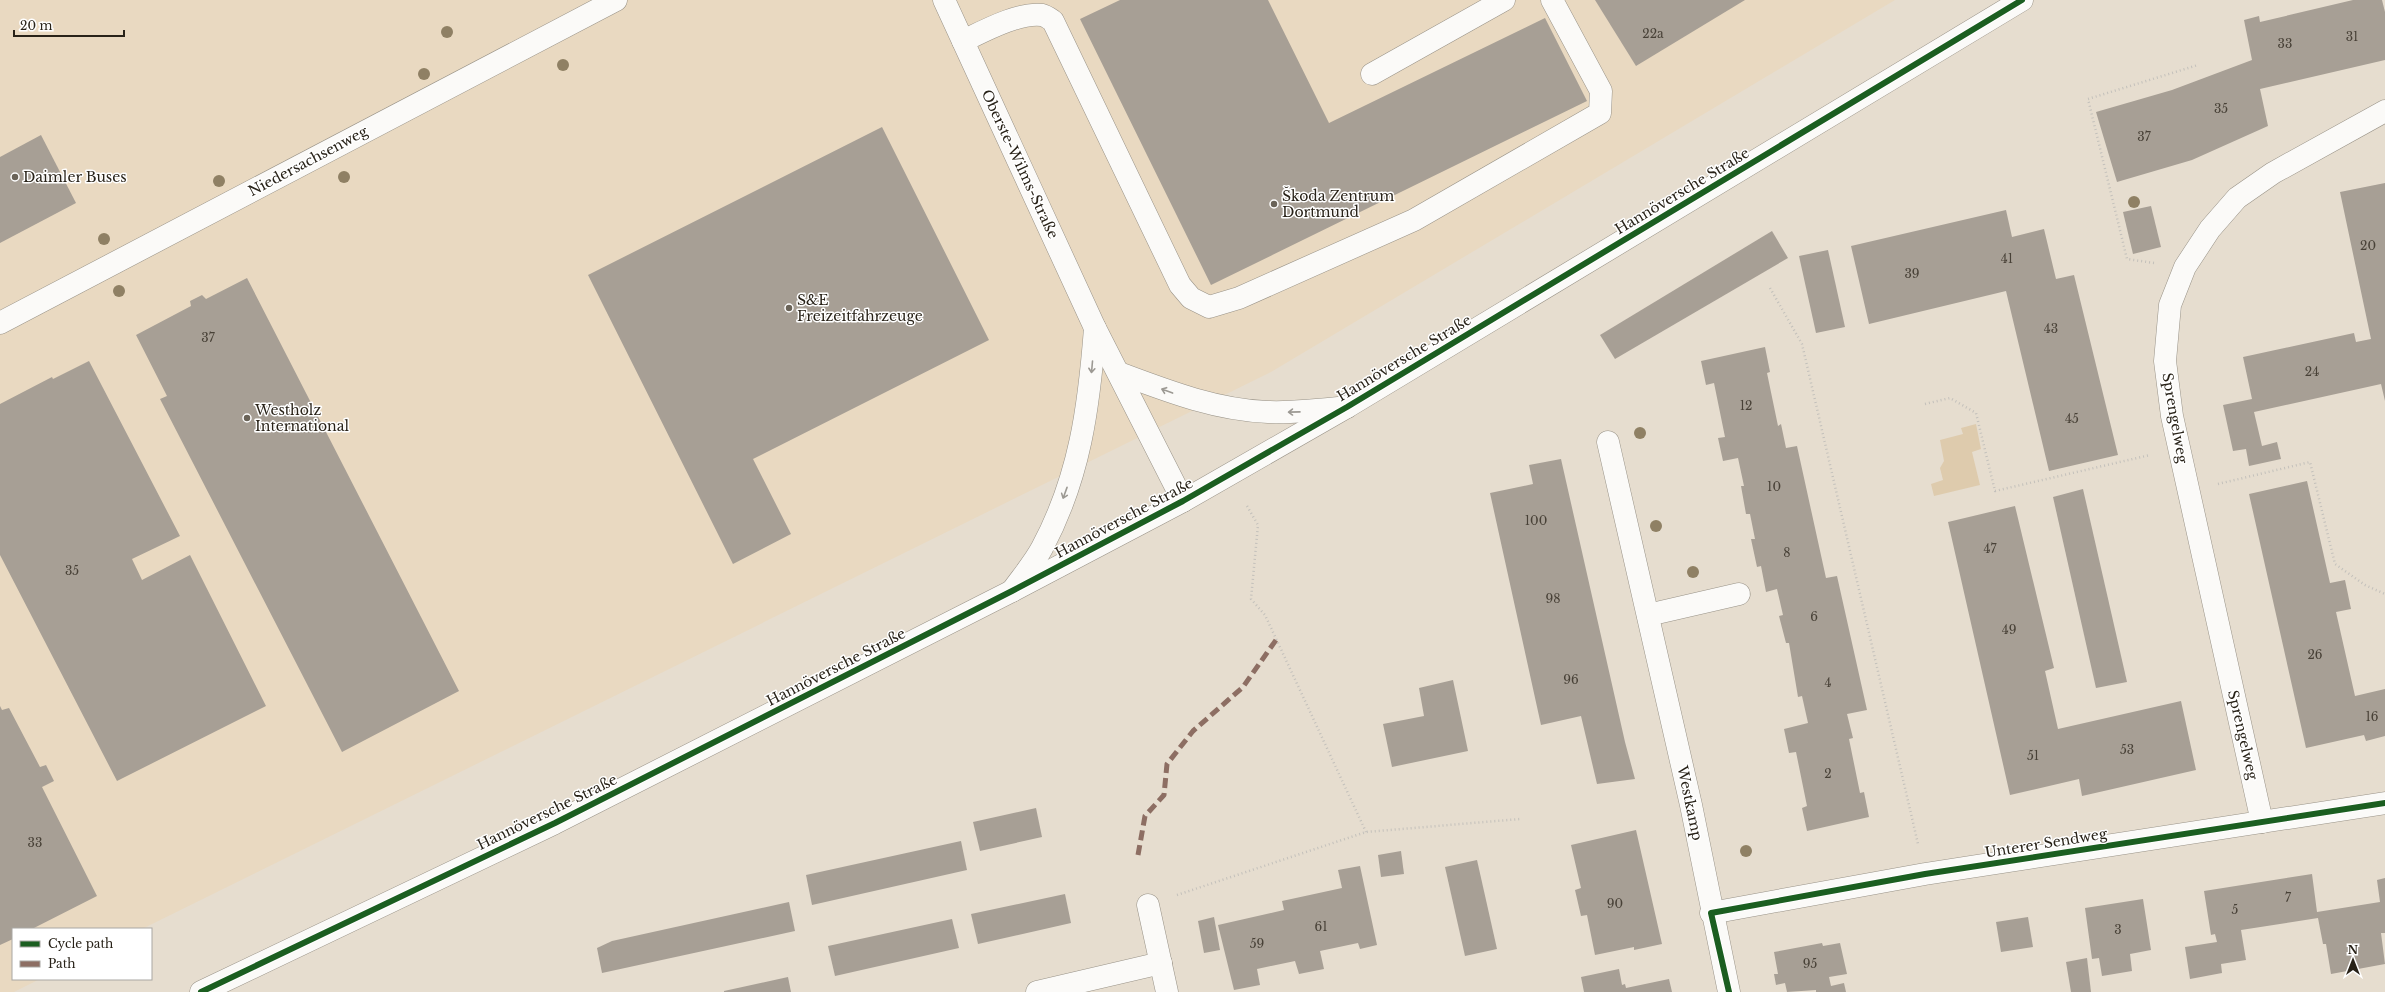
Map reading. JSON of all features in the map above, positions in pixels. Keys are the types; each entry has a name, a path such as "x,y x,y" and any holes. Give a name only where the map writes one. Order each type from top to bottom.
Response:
{"street":[{"name":"Niedersachsenweg","path":"0,323 616,0"},
{"name":"Oberste-Wilms-Straße","path":"944,0 1095,328 1183,501"},
{"path":"1372,74 1504,0"},
{"path":"963,41 995,26 1027,16 1044,15 1053,21 1180,285 1191,298 1209,306 1239,298 1414,220 1600,113 1601,91 1552,0"},
{"name":"Hannöversche Straße","path":"201,992 555,823 1012,591 1183,501 1347,407 2022,0"},
{"name":"Sprengelweg","path":"2262,822 2172,416 2165,361 2170,305 2185,267 2210,229 2237,198 2273,173 2385,111"},
{"name":"Oberste-Wilms-Straße","path":"1012,591 1041,549 1058,514 1076,463 1089,402 1095,328"},
{"path":"1119,373 1191,399 1248,410 1267,412 1305,412 1347,407"},
{"name":"Westkamp","path":"1608,442 1691,805 1711,913 1729,992"},
{"path":"1648,615 1740,594"},
{"name":"Unterer Sendweg","path":"1711,913 1925,874 2385,803"},
{"path":"1148,905 1168,992"},
{"path":"1036,992 1161,963"}],"path":[{"path":"2185,267 2127,260 2088,99 2198,64"},
{"path":"1770,288 1802,344 1925,874"},
{"path":"1925,404 1950,398 1976,413 1980,436 1995,491 2155,454"},
{"path":"2188,490 2310,462 2335,564 2365,585 2385,594"},
{"path":"1247,506 1258,525 1250,599 1265,615 1366,832"},
{"path":"1148,905 1366,832 1520,818"}],"shaded area":[{"path":"0,0 1895,0 1271,372 144,928 12,928 12,980 38,980 14,992 0,992"},
{"path":"1976,424 1981,449 1972,452 1980,485 1934,496 1931,484 1943,480 1940,468 1944,461 1940,440 1963,434 1961,428"}],"building":[{"name":"Škoda Zentrum Dortmund","path":"1120,0 1268,0 1329,123 1545,18 1587,101 1211,285 1080,19"},
{"path":"1595,0 1745,0 1636,66"},
{"path":"2353,0 2382,0 2385,12 2385,60 2260,89 2268,126 2192,160 2117,182 2096,112 2172,90 2252,60 2244,20 2259,16 2260,22"},
{"name":"S&E Freizeitfahrzeuge","path":"882,127 989,340 753,459 791,534 733,564 588,275"},
{"path":"41,135 76,203 0,243 0,157"},
{"path":"2385,183 2385,401 2381,384 2254,412 2262,446 2277,442 2281,459 2249,466 2246,449 2233,451 2223,405 2252,399 2243,357 2354,333 2356,342 2371,339 2340,192"},
{"path":"2151,206 2161,247 2133,254 2123,212"},
{"path":"2006,210 2012,237 2044,229 2056,279 2074,275 2118,455 2049,471 2006,291 1869,324 1851,246"},
{"path":"1772,231 1788,258 1615,359 1600,335"},
{"path":"1828,250 1845,327 1816,333 1799,256"},
{"path":"247,278 459,691 342,752 160,399 167,396 136,335 191,306 190,301 202,295 206,299"},
{"path":"1765,347 1770,372 1767,373 1778,426 1781,424 1786,448 1797,446 1826,578 1837,576 1867,710 1847,714 1853,738 1849,739 1860,793 1864,792 1869,817 1807,831 1802,808 1807,806 1796,752 1789,753 1784,729 1808,723 1802,696 1798,697 1789,643 1786,643 1779,616 1783,615 1777,589 1766,592 1761,566 1757,567 1751,539 1755,539 1750,514 1746,514 1741,486 1744,486 1738,458 1723,461 1718,438 1725,437 1714,383 1706,385 1701,361"},
{"path":"89,361 180,536 132,559 142,580 190,555 266,706 117,781 0,555 0,404 52,377 53,379"},
{"path":"1561,459 1625,742 1635,779 1597,784 1581,716 1541,725 1490,493 1533,484 1529,465"},
{"path":"2307,481 2330,583 2345,580 2351,609 2336,612 2355,696 2385,689 2385,736 2366,741 2364,735 2306,748 2249,494"},
{"path":"2083,489 2127,682 2096,688 2053,497"},
{"path":"2015,506 2054,668 2045,671 2058,729 2181,701 2196,770 2082,796 2079,779 2010,795 1948,522"},
{"path":"1453,680 1468,751 1392,767 1383,724 1424,716 1419,688"},
{"path":"0,706 2,710 9,708 40,767 46,765 54,781 42,787 97,896 34,928 12,928 12,939 0,945"},
{"path":"1036,808 1042,837 980,851 973,822"},
{"path":"1636,830 1662,944 1634,950 1634,947 1595,955 1587,915 1581,916 1575,890 1581,888 1571,845"},
{"path":"961,841 967,870 812,905 806,875"},
{"path":"1401,851 1404,874 1381,877 1378,855"},
{"path":"1477,860 1497,949 1465,956 1445,867"},
{"path":"1360,866 1377,945 1360,949 1358,943 1320,951 1324,969 1299,974 1295,961 1257,969 1260,985 1234,990 1218,925 1284,910 1282,901 1342,888 1338,870"},
{"path":"2312,874 2317,912 2380,902 2377,880 2385,878 2385,933 2381,933 2385,964 2331,974 2326,944 2323,944 2318,918 2241,930 2246,960 2221,964 2222,973 2190,979 2185,947 2217,942 2215,934 2211,935 2204,891"},
{"path":"1065,894 1071,923 978,944 971,914"},
{"path":"2143,899 2151,950 2130,954 2132,971 2102,976 2099,958 2092,959 2085,908"},
{"path":"789,902 795,931 602,973 597,948 612,941"},
{"path":"1214,917 1220,950 1204,953 1198,921"},
{"path":"2028,917 2033,947 2001,952 1996,922"},
{"path":"952,919 959,948 835,976 828,946"},
{"path":"1822,943 1823,946 1840,943 1847,974 1829,977 1831,986 1844,983 1846,992 1816,992 1816,990 1787,992 1785,983 1776,985 1774,974 1778,974 1774,952"},
{"path":"2087,958 2091,992 2071,992 2066,962"},
{"path":"1619,969 1622,985 1625,984 1626,988 1669,979 1672,992 1584,992 1581,977"},
{"path":"788,977 791,992 724,992 724,991"}],"marked path":[{"path":"1138,855 1145,816 1164,795 1167,764 1193,731 1243,687 1276,640"}],"cycle path":[{"path":"201,992 555,823 1012,591 1183,501 1347,407 2022,0"},
{"path":"1729,992 1711,913 1925,874 2385,803"}],"place":[{"name":"Daimler Buses","path":"15,177"},
{"name":"Škoda Zentrum Dortmund","path":"1274,204"},
{"name":"S&E Freizeitfahrzeuge","path":"789,308"},
{"name":"Westholz International","path":"247,418"}]}
